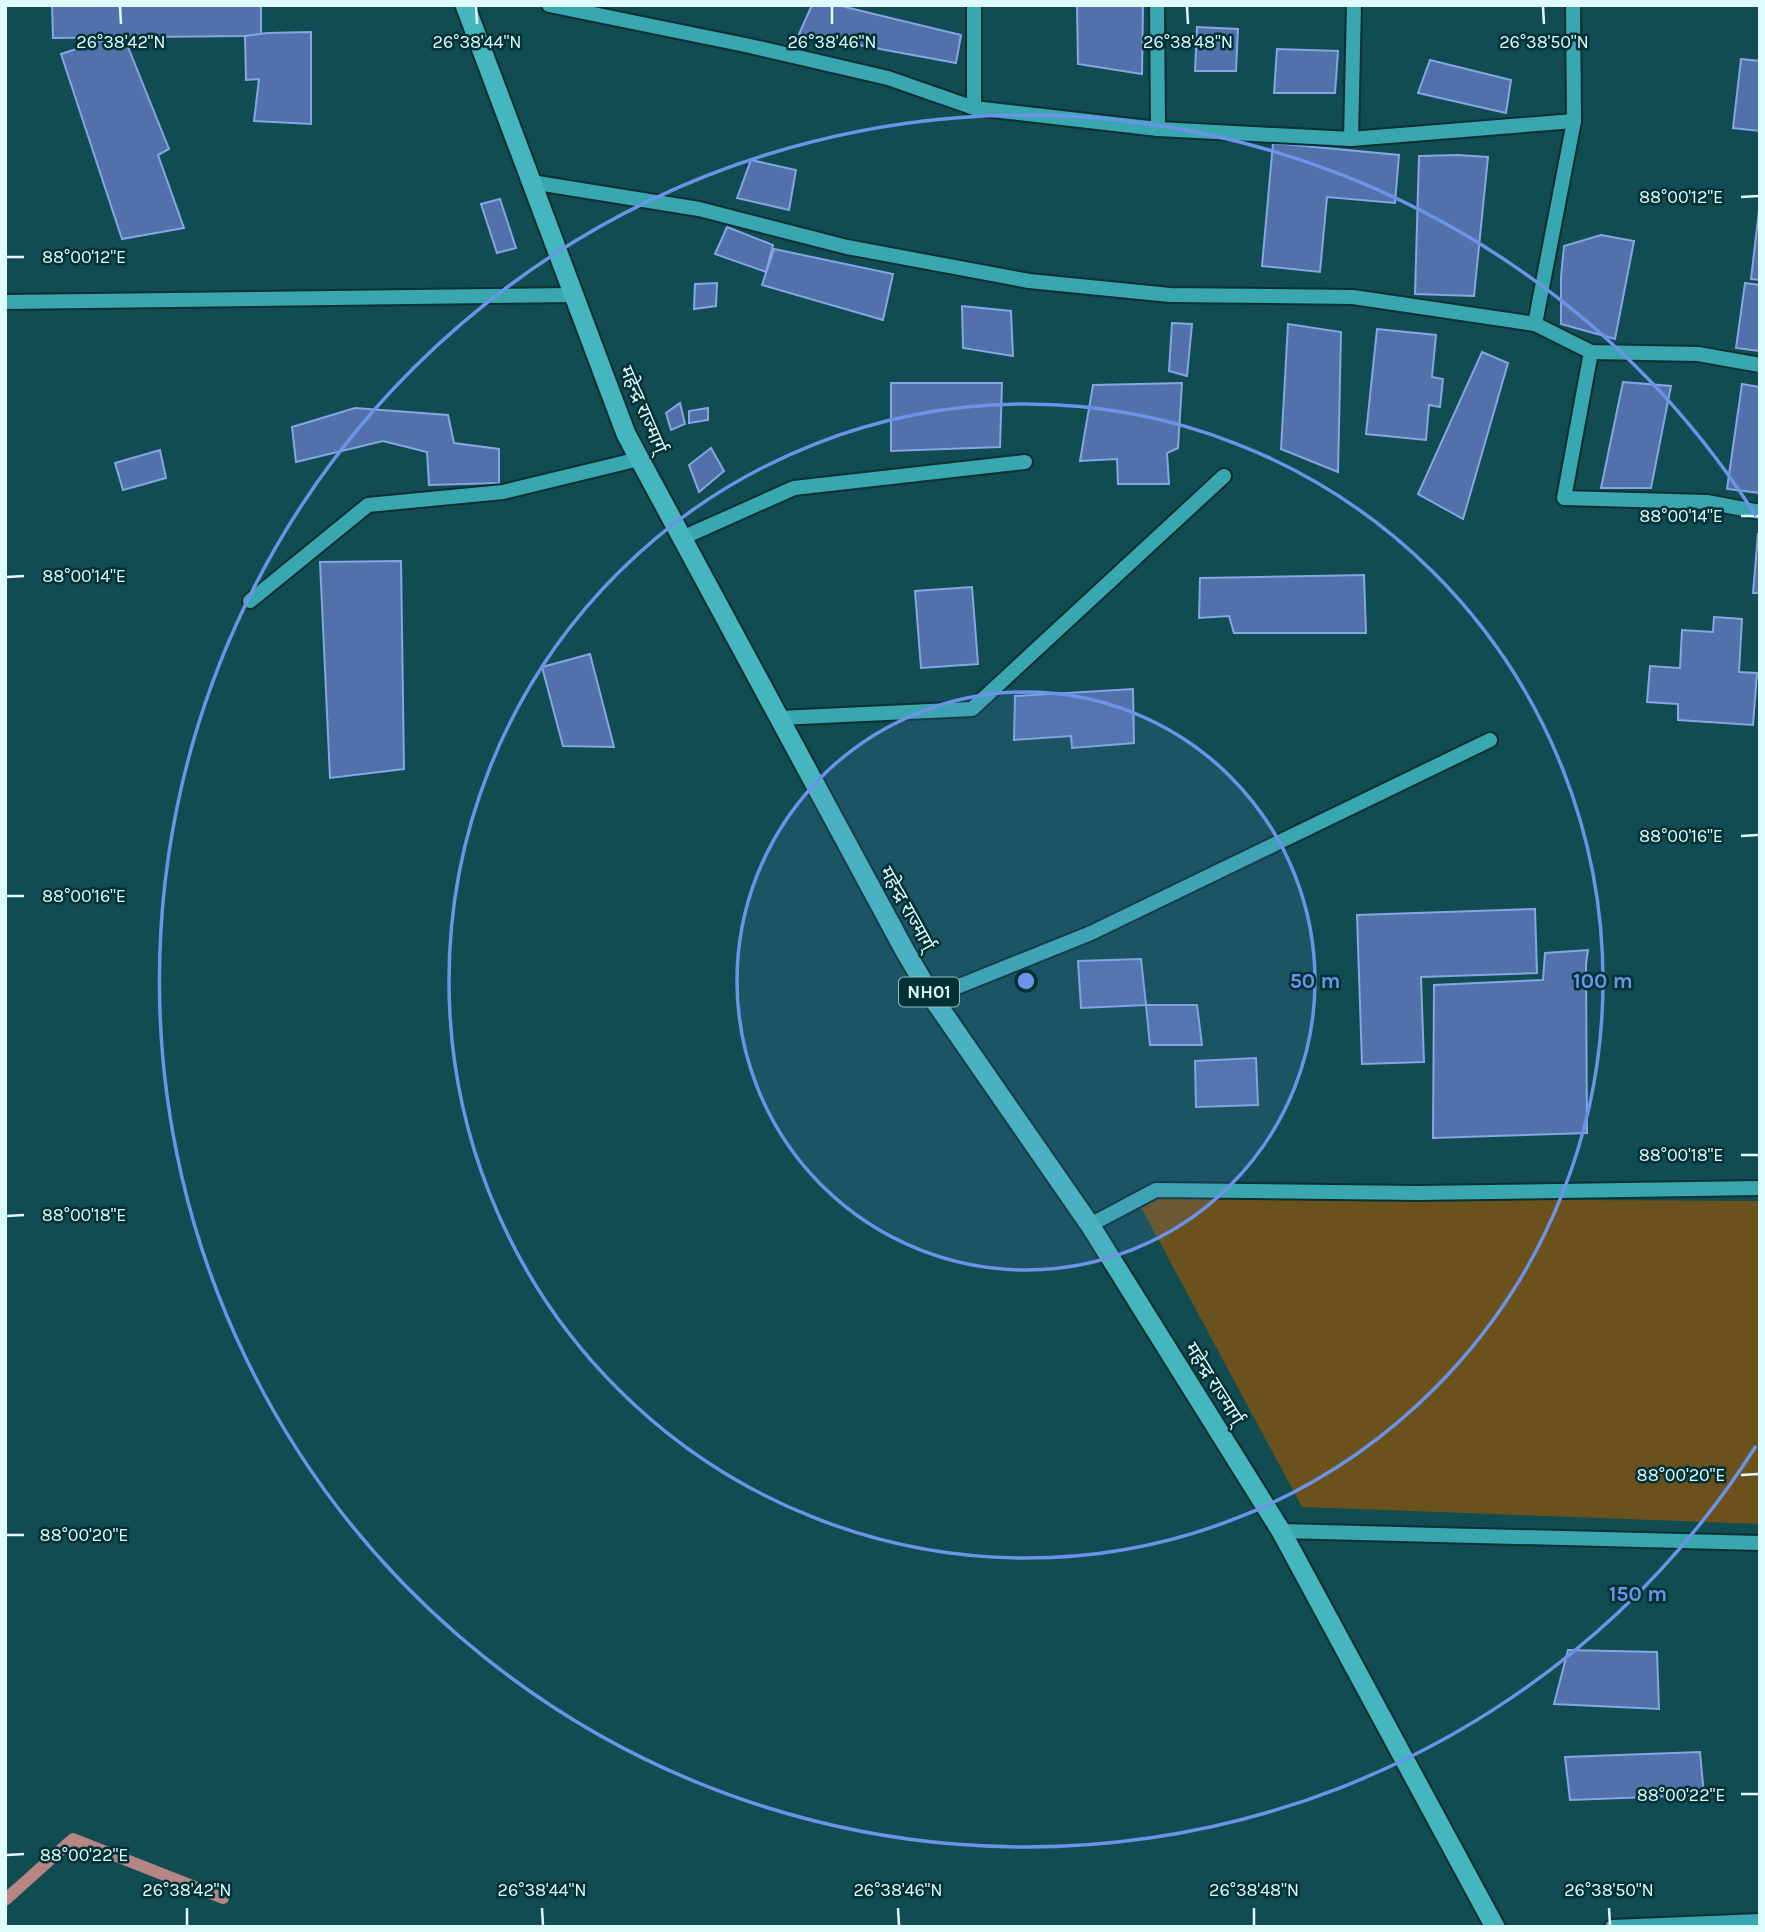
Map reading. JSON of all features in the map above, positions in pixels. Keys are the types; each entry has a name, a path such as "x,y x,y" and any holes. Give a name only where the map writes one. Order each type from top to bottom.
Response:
{"highway":[{"name":"महेन्द्र राज्मार्ग्","path":"465,5 626,434 639,459 905,951 932,997 1090,1225 1281,1531 1495,1927"}],"street":[{"path":"549,5 750,46 888,78 974,108 1158,129 1351,139 1574,121"},
{"path":"974,5 974,108"},
{"path":"1157,5 1158,129"},
{"path":"1351,139 1354,5"},
{"path":"1535,324 1574,121 1573,5"},
{"path":"531,182 699,209 847,247 1029,281 1170,295 1353,298 1535,324 1591,352 1698,354 1760,365"},
{"path":"5,302 573,295"},
{"path":"1591,352 1564,498 1707,502 1760,512"},
{"path":"250,601 368,505 503,492 639,459"},
{"path":"682,538 794,488 1025,462"},
{"path":"779,718 972,709 1224,476"},
{"path":"932,997 1091,933 1490,740"},
{"path":"1090,1225 1156,1189 1418,1193 1760,1188"},
{"path":"1281,1531 1760,1543"},
{"path":"1612,1927 1760,1921"}],"shaded area":[{"path":"1136,1198 1760,1201 1760,1524 1302,1507"}],"building":[{"path":"52,5 261,5 261,34 53,38"},
{"path":"812,5 837,5 961,35 956,63 799,34"},
{"path":"1077,5 1143,5 1142,74 1078,64"},
{"path":"1197,27 1238,29 1236,71 1195,71"},
{"path":"311,32 311,124 254,121 259,79 246,80 245,36"},
{"path":"124,37 169,149 158,155 184,228 122,239 61,54 111,38"},
{"path":"1277,49 1338,51 1335,93 1274,93"},
{"path":"1741,59 1760,61 1760,131 1733,128"},
{"path":"1430,60 1511,80 1506,113 1418,93"},
{"path":"1273,143 1399,155 1395,203 1327,197 1320,272 1262,266"},
{"path":"1419,156 1488,157 1474,296 1415,294"},
{"path":"751,160 796,170 789,210 737,198"},
{"path":"500,199 516,248 497,253 481,204"},
{"path":"1760,202 1760,280 1751,279"},
{"path":"727,227 773,245 766,272 715,254"},
{"path":"1601,235 1634,241 1615,339 1561,324 1564,246"},
{"path":"774,249 893,274 883,320 762,285"},
{"path":"717,283 716,306 694,309 695,284"},
{"path":"1745,283 1760,285 1760,351 1736,348"},
{"path":"962,306 1011,311 1013,356 963,348"},
{"path":"1172,323 1192,324 1187,376 1169,371"},
{"path":"1288,324 1341,332 1338,472 1281,449"},
{"path":"1377,329 1436,335 1432,377 1443,379 1440,407 1429,405 1426,440 1366,434"},
{"path":"1482,352 1508,363 1463,519 1418,494"},
{"path":"1623,382 1671,386 1651,488 1601,488"},
{"path":"891,383 1002,383 1000,447 891,451"},
{"path":"1182,383 1178,448 1167,453 1169,484 1118,484 1117,459 1080,461 1093,385"},
{"path":"1742,384 1760,387 1760,493 1727,489"},
{"path":"680,403 685,424 671,430 666,413"},
{"path":"355,408 448,415 454,443 499,449 499,483 429,485 427,452 383,441 296,462 292,427"},
{"path":"708,408 708,420 689,423 689,411"},
{"path":"711,448 724,471 699,492 689,465"},
{"path":"160,450 166,478 123,490 115,463"},
{"path":"1758,534 1760,593 1753,593"},
{"path":"401,561 404,769 330,778 320,562"},
{"path":"1364,575 1366,633 1234,633 1229,616 1199,618 1200,578"},
{"path":"972,587 978,664 921,668 915,591"},
{"path":"1714,617 1742,619 1739,672 1757,673 1753,725 1678,720 1678,704 1647,702 1650,666 1680,668 1682,630 1713,632"},
{"path":"590,654 614,747 563,746 542,667"},
{"path":"1133,689 1134,743 1072,748 1071,736 1014,740 1015,696"},
{"path":"1535,909 1537,973 1421,977 1424,1062 1362,1064 1357,915"},
{"path":"1588,950 1587,1133 1433,1138 1434,985 1543,980 1545,953"},
{"path":"1141,959 1146,1005 1081,1008 1078,961"},
{"path":"1146,1005 1197,1005 1202,1045 1150,1045"},
{"path":"1256,1058 1258,1105 1196,1107 1195,1061"},
{"path":"1568,1650 1657,1652 1659,1709 1554,1704"},
{"path":"1700,1752 1704,1795 1570,1800 1565,1757"}],"waterway":[{"path":"5,1900 73,1839 223,1898"}]}
